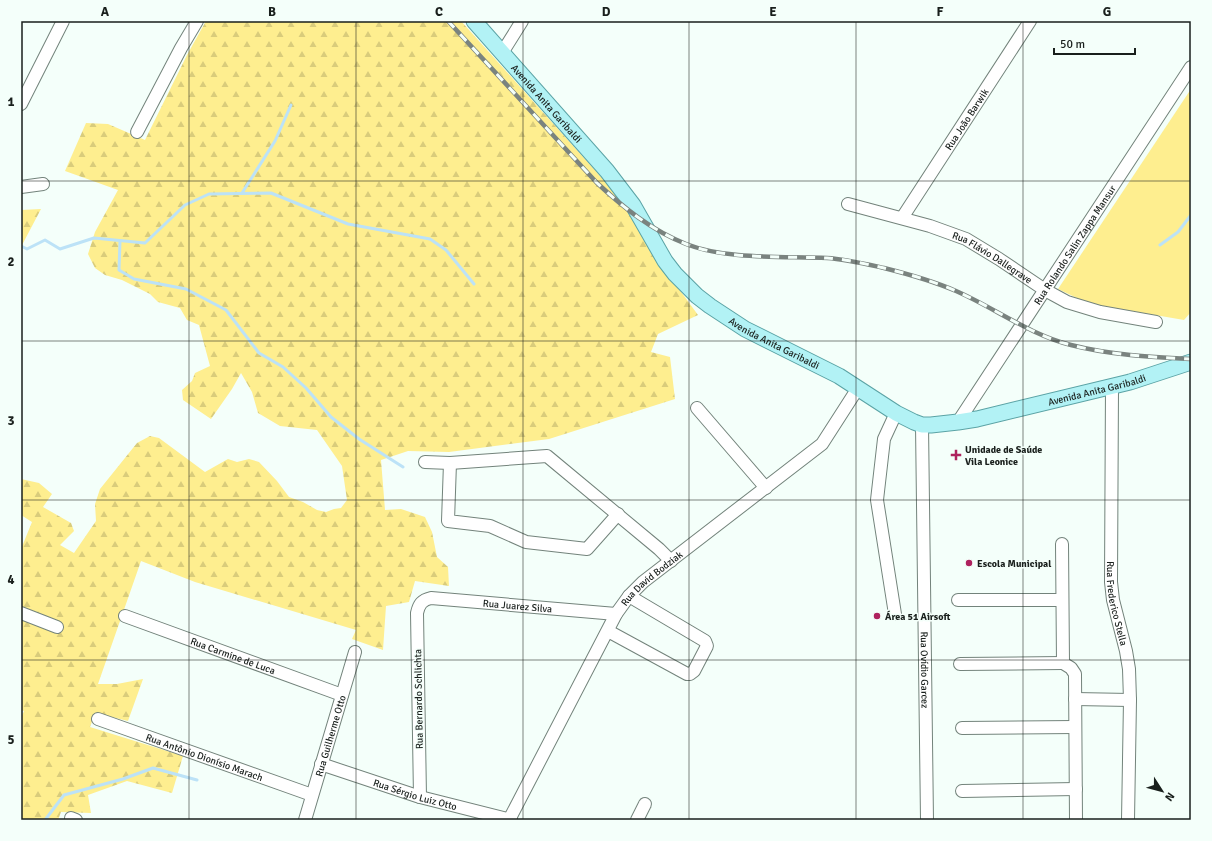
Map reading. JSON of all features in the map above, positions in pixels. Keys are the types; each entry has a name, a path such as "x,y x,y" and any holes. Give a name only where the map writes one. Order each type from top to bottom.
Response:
{"main road":[{"name":"Avenida Anita Garibaldi","path":"474,21 623,191 644,223 665,261 683,283 710,306 745,328 822,366 896,413 922,425 958,422 995,415 1112,387 1191,362"}],"street":[{"path":"21,104 63,21"},
{"path":"137,132 181,48 198,21"},
{"path":"502,53 522,21"},
{"name":"Rua João Barwik","path":"902,218 1030,21"},
{"name":"Rua Rolando Salin Zappa Mansur","path":"958,422 1191,67"},
{"path":"21,187 43,184"},
{"name":"Rua Flávio Dallegrave","path":"848,204 902,218 949,232 966,239 987,251 1045,290 1067,302 1100,312 1156,322"},
{"name":"Rua Frederico Stella","path":"1112,387 1111,582 1113,600 1128,660 1130,700 1128,820"},
{"name":"Rua David Bodziak","path":"510,820 616,614 628,596 636,588 822,444 858,388"},
{"path":"697,408 766,488"},
{"path":"895,614 876,500 884,439 896,413"},
{"name":"Rua Ovídio Garcez","path":"922,425 927,820"},
{"path":"425,462 450,463 547,456 618,514 671,561"},
{"path":"450,463 448,521 490,526 526,542 587,549 618,514"},
{"path":"1062,544 1063,663"},
{"path":"608,631 687,674 694,672 707,646 705,641 628,596"},
{"name":"Rua Juarez Silva","path":"420,603 425,599 431,598 616,614"},
{"path":"958,600 1062,600"},
{"name":"Rua Bernardo Schlichta","path":"420,603 417,613 420,797"},
{"path":"21,613 57,627"},
{"name":"Rua Carmine de Luca","path":"125,616 342,695"},
{"name":"Rua Guilherme Otto","path":"305,820 354,652"},
{"path":"960,664 1063,663 1074,670 1076,820"},
{"path":"1075,699 1130,700"},
{"name":"Rua Antônio Dionísio Marach","path":"98,719 312,795"},
{"path":"962,728 1075,727"},
{"name":"Rua Sérgio Luiz Otto","path":"321,764 420,797 510,820"},
{"path":"962,791 1076,789"},
{"path":"637,820 645,804"}],"green space":[{"path":"206,21 461,21 619,197 671,278 698,315 658,334 651,352 670,357 675,399 549,439 449,452 408,451 381,460 385,510 401,509 425,517 432,532 437,557 448,567 449,586 415,581 409,602 386,606 383,650 352,639 356,630 195,582 141,561 98,684 117,684 143,679 128,721 95,713 90,727 183,756 172,793 127,781 88,795 91,813 61,812 58,820 21,820 21,718 24,711 21,710 21,549 32,522 21,515 21,479 39,483 52,494 43,507 71,523 74,531 60,545 74,553 96,521 95,504 100,489 137,443 150,436 159,438 205,472 228,459 237,462 249,459 259,462 277,481 289,497 303,502 317,510 326,512 341,508 347,500 342,466 317,430 280,426 258,413 252,392 241,373 232,389 211,419 183,400 182,390 192,381 195,373 210,366 199,325 187,320 180,308 158,302 150,294 122,280 105,275 95,268 88,254 95,232 118,190 65,171 86,123 108,124 145,140 187,55"},
{"path":"1191,89 1191,312 1184,320 1103,306 1079,299 1058,289"},
{"path":"41,209 21,247 21,210"}],"waterway":[{"path":"242,193 275,141 291,105"},
{"path":"21,246 27,249 45,240 60,249 94,238 145,243 185,205 209,194 271,193 348,224 430,239 446,250 474,284"},
{"path":"1160,245 1178,232 1191,215"},
{"path":"120,241 119,270 134,279 186,289 226,310 259,353 283,367 306,388 331,417 359,439 403,467"},
{"path":"45,820 64,795 123,779 153,768 197,780"}],"railway":[{"path":"448,21 597,183 638,218 661,232 686,244 719,253 834,259 884,268 947,287 1041,335 1056,341 1116,353 1191,359"}],"place":[{"name":"Unidade de Saúde Vila Leonice","path":"956,455"},
{"name":"Escola Municipal","path":"969,563"},
{"name":"Área 51 Airsoft","path":"877,616"}]}
